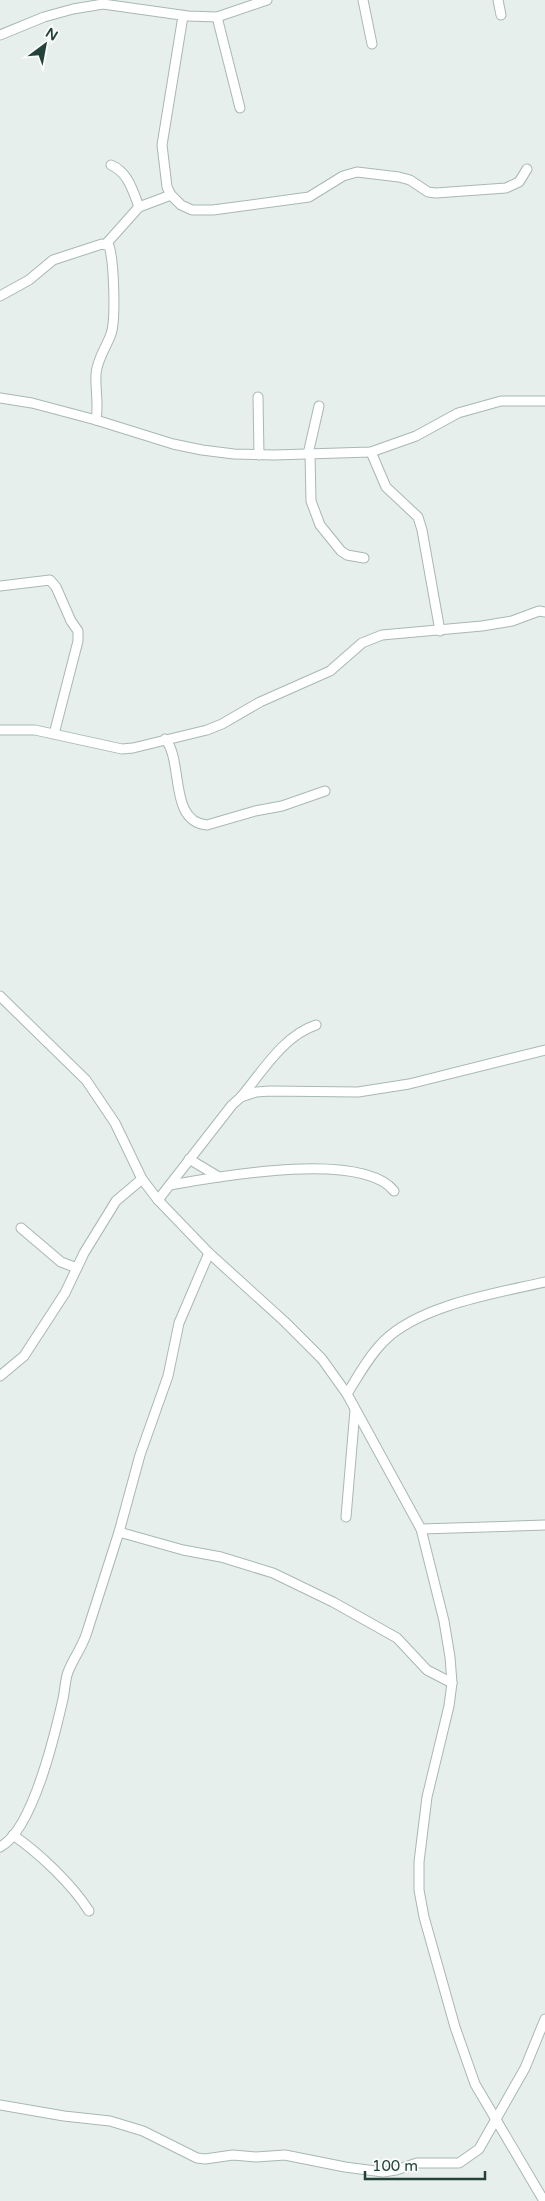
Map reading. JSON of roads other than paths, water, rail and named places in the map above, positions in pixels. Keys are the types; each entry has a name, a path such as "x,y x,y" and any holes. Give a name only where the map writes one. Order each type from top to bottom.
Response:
{"street":[{"path":"0,35 44,17 99,2 183,16 217,17 266,0"},
{"path":"363,0 372,44"},
{"path":"498,0 502,15"},
{"path":"183,16 162,145 166,187 171,195 181,204 192,210 213,210 309,197 350,173 399,177 410,180 428,192 436,193 506,188 519,182 527,169"},
{"path":"217,17 240,108"},
{"path":"111,165 118,168 124,174 139,207"},
{"path":"0,296 29,280 53,260 70,253 106,244 139,207 171,195"},
{"path":"96,420 98,405 96,374 98,361 113,326 110,251 106,244"},
{"path":"258,397 259,454"},
{"path":"0,398 32,403 96,420 173,444 202,450 259,454 371,452 416,436 458,413 501,401 545,401"},
{"path":"318,406 309,454 311,501 320,525 341,551 364,558"},
{"path":"371,452 386,487 418,517 440,631"},
{"path":"0,586 50,580 56,587 73,625 78,631 78,641 54,734"},
{"path":"0,730 36,730 122,750 214,727 260,702 330,671 354,649 370,638 382,635 440,631 512,621 530,614 545,612"},
{"path":"165,739 171,746 175,775 182,801 189,817 200,825 207,825 255,811 282,806 325,791"},
{"path":"0,996 86,1080 115,1123 142,1179 158,1200 208,1253 284,1321 322,1359 347,1394 421,1529 444,1621 452,1683 449,1706 427,1797 419,1862 419,1890 424,1917 462,2052 475,2084 544,2201"},
{"path":"158,1200 215,1124 241,1098 292,1037 316,1025"},
{"path":"241,1098 256,1092 270,1090 358,1092 409,1084 545,1050"},
{"path":"189,1159 219,1177"},
{"path":"170,1185 292,1168 320,1170 378,1179 388,1184 394,1192"},
{"path":"0,1376 24,1356 66,1294 84,1253 116,1201 142,1179"},
{"path":"21,1228 61,1262 77,1268"},
{"path":"0,1847 13,1835 38,1788 56,1731 68,1672 82,1649 119,1532 140,1455 168,1376 179,1323 208,1253"},
{"path":"347,1394 364,1366 384,1341 400,1328 466,1300 545,1282"},
{"path":"346,1517 355,1409"},
{"path":"421,1529 545,1524"},
{"path":"119,1532 183,1550 222,1557 273,1574 333,1602 397,1638 427,1670 452,1683"},
{"path":"13,1835 33,1850 81,1898 88,1911"},
{"path":"0,2105 64,2116 110,2121 143,2131 189,2154 205,2159 233,2155 256,2157 285,2155 345,2167 383,2172 417,2163 460,2163 479,2149 525,2068 545,2019"}]}
